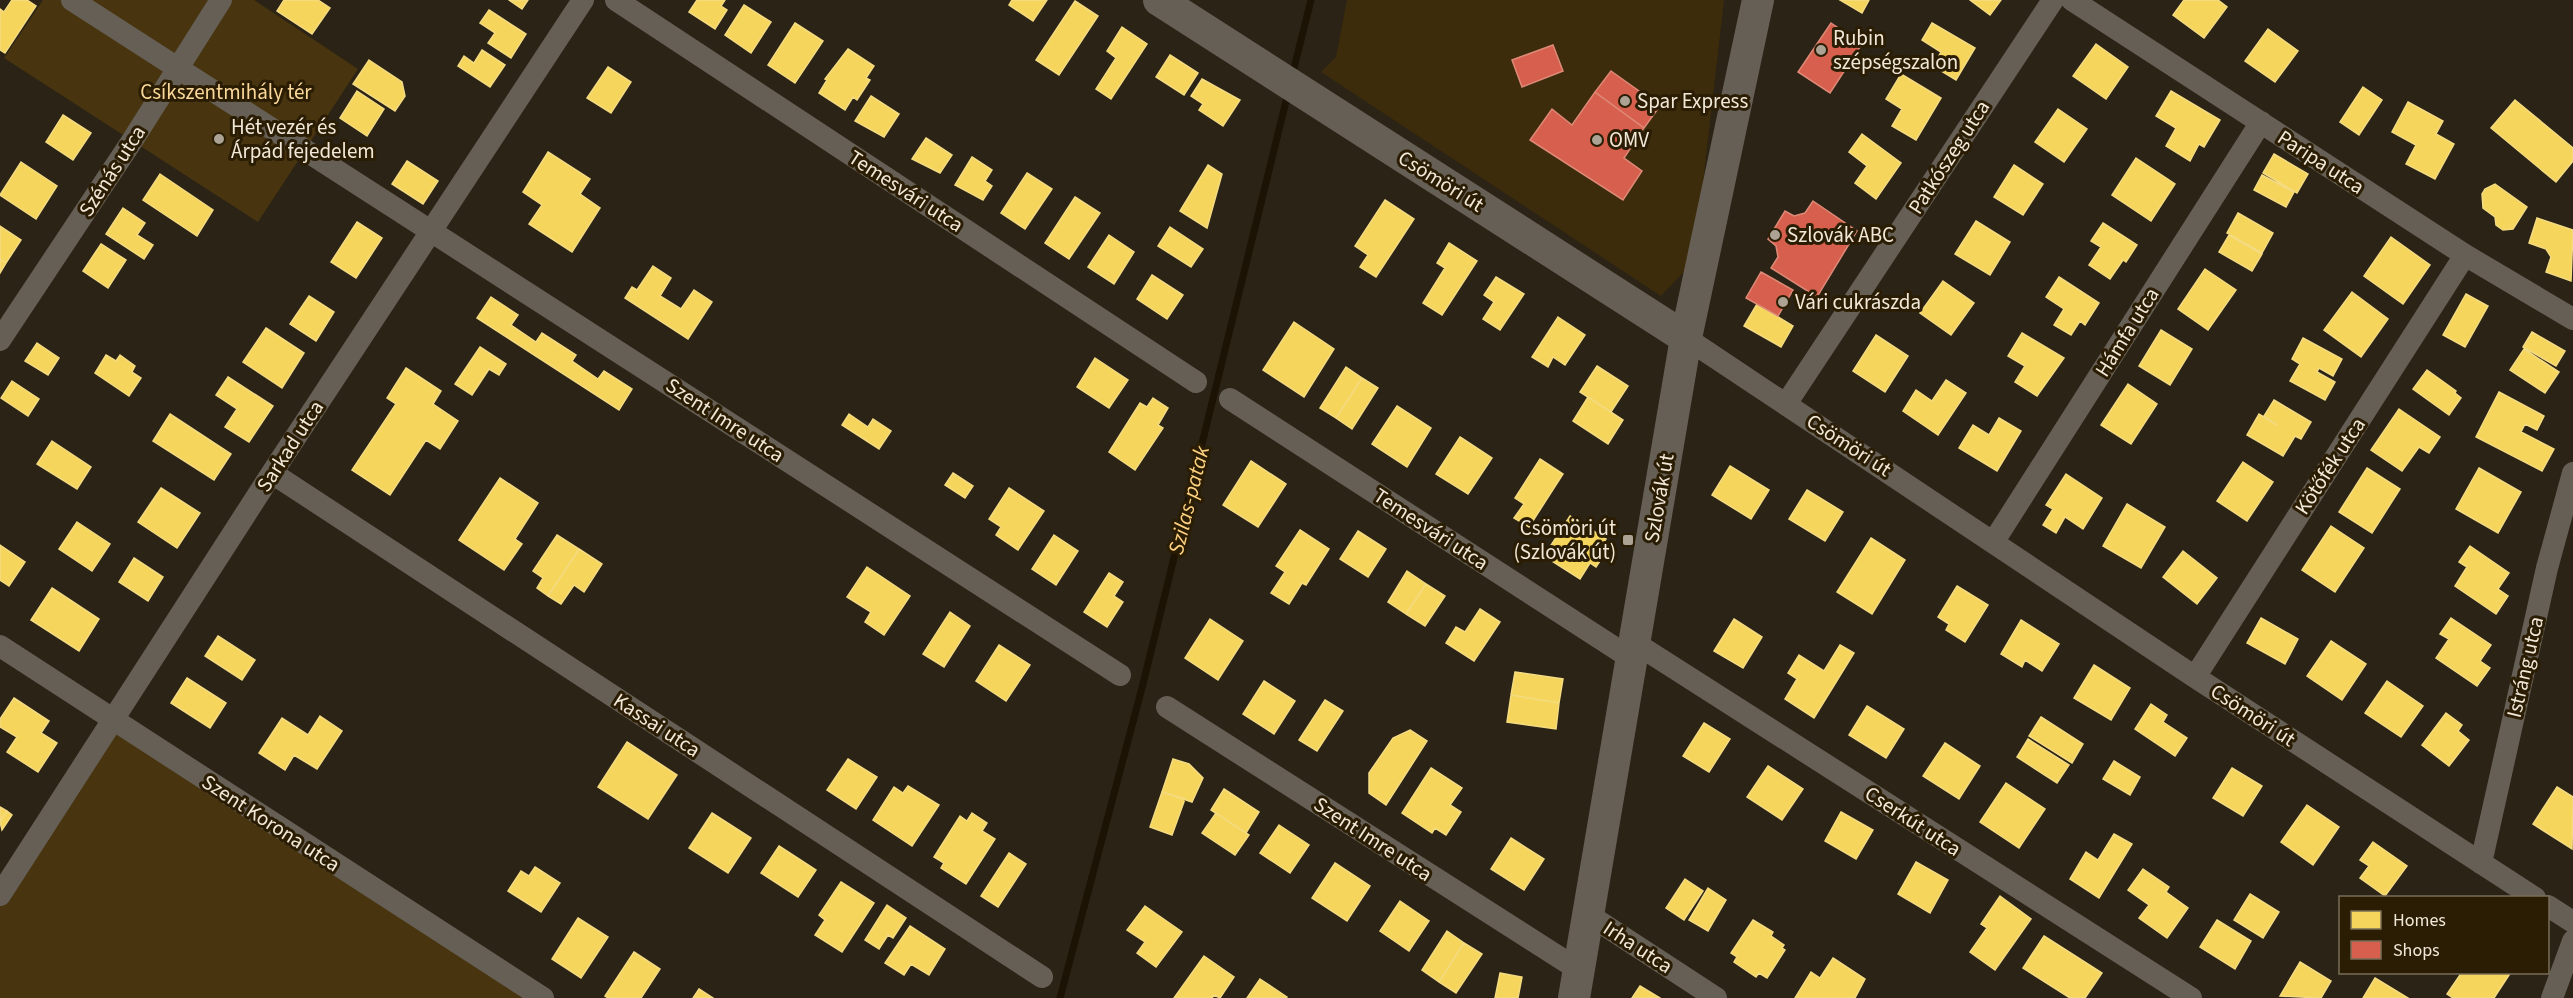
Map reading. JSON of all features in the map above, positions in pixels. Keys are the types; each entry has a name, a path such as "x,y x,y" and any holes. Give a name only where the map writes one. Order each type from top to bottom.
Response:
{"main road":[{"name":"Csömöri út","path":"1159,0 1686,338"},
{"name":"Szlovák út","path":"1576,984 1686,338 1758,0"}],"street":[{"path":"72,0 178,70"},
{"name":"Szénás utca","path":"0,340 178,70 221,0"},
{"name":"Sarkad utca","path":"0,895 272,473 583,0"},
{"name":"Temesvári utca","path":"616,0 1196,382"},
{"name":"Patkószeg utca","path":"1786,404 2053,0"},
{"name":"Paripa utca","path":"2072,0 2465,255 2573,319"},
{"name":"Szent Imre utca","path":"178,70 1120,675"},
{"name":"Hámfa utca","path":"1994,541 2260,122"},
{"name":"Kötőfék utca","path":"2195,677 2465,255"},
{"name":"Csömöri út","path":"1686,338 2195,677 2533,896"},
{"name":"Temesvári utca","path":"1230,399 1633,651"},
{"name":"Kassai utca","path":"272,473 1042,976"},
{"name":"Istráng utca","path":"2481,863 2547,568 2573,473"},
{"name":"Szent Korona utca","path":"0,646 543,998"},
{"name":"Cserkút utca","path":"1633,651 2191,998"},
{"name":"Szent Imre utca","path":"1167,707 1576,984"},
{"path":"2549,907 2573,922"},
{"name":"Irha utca","path":"1589,915 1716,998"},
{"path":"2552,998 2573,940"}],"shaded area":[{"path":"1347,0 1724,0 1694,261 1661,296 1321,72 1336,57"}],"green space":[{"name":"Csíkszentmihály tér","path":"43,0 254,0 358,69 258,222 4,58"},
{"path":"113,721 543,998 0,998 0,895"}],"building: Homes":[{"path":"12,0 27,0 36,6 5,53 0,50 0,9 4,12"},
{"path":"284,0 318,0 330,8 312,34 277,11"},
{"path":"509,0 528,0 522,9"},
{"path":"697,0 725,0 721,6 727,10 715,29 689,12"},
{"path":"1012,0 1047,0 1033,21 1009,5"},
{"path":"1840,0 1869,0 1862,13"},
{"path":"1970,0 2001,0 1990,15"},
{"path":"2184,0 2218,0 2227,7 2204,38 2173,15"},
{"path":"1075,1 1098,16 1059,75 1036,60"},
{"path":"744,5 771,22 751,53 725,35"},
{"path":"489,10 526,34 511,58 488,43 495,33 480,23"},
{"path":"795,23 823,41 795,83 768,65"},
{"path":"1932,23 1975,48 1956,80 1933,66 1941,52 1922,40"},
{"path":"1122,27 1147,44 1111,99 1096,89 1116,58 1107,51"},
{"path":"2268,29 2298,51 2275,82 2245,61"},
{"path":"2096,44 2128,67 2106,99 2073,76"},
{"path":"848,49 874,66 866,78 870,80 857,100 853,97 845,110 819,93 827,80 825,79"},
{"path":"482,50 505,65 490,87 458,66 464,56 474,63"},
{"path":"1170,55 1198,73 1184,95 1156,77"},
{"path":"369,60 402,82 405,96 395,111 353,84"},
{"path":"608,67 631,82 611,113 587,98"},
{"path":"1901,74 1941,98 1916,140 1892,126 1902,109 1886,99"},
{"path":"1202,79 1240,100 1223,126 1199,110 1203,104 1191,96"},
{"path":"2363,87 2382,100 2359,135 2340,122"},
{"path":"357,91 384,109 367,136 340,118"},
{"path":"2171,91 2220,120 2204,147 2199,144 2190,161 2166,146 2176,128 2156,116"},
{"path":"871,96 899,114 884,137 855,121"},
{"path":"2515,100 2573,148 2573,161 2556,182 2491,128"},
{"path":"2408,102 2443,121 2436,134 2454,144 2435,179 2406,164 2416,145 2392,132"},
{"path":"2058,109 2087,129 2064,162 2035,142"},
{"path":"63,115 91,133 73,160 46,142"},
{"path":"1862,134 1901,163 1876,199 1855,183 1867,166 1849,152"},
{"path":"926,138 952,155 940,173 912,159"},
{"path":"548,152 590,179 580,194 600,208 572,252 529,224 542,205 523,192"},
{"path":"2274,154 2308,174 2297,193 2263,173"},
{"path":"972,157 992,170 985,181 992,186 983,200 955,185"},
{"path":"2136,158 2175,184 2151,221 2112,195"},
{"path":"407,161 438,181 423,204 392,184"},
{"path":"21,162 57,186 36,219 0,195"},
{"path":"1208,165 1222,174 1207,228 1180,211"},
{"path":"2014,165 2043,184 2023,215 1994,197"},
{"path":"1027,173 1052,189 1025,229 1001,213"},
{"path":"160,174 213,210 197,236 143,200"},
{"path":"2262,175 2294,192 2286,207 2254,190"},
{"path":"2495,184 2527,207 2513,229 2503,230 2496,225 2495,217 2483,208 2482,194 2485,189"},
{"path":"1075,197 1100,213 1069,259 1045,243"},
{"path":"1385,200 1414,219 1376,277 1360,267 1368,255 1355,246"},
{"path":"123,208 145,223 137,235 153,245 144,259 106,234"},
{"path":"2238,213 2273,233 2262,253 2227,233"},
{"path":"2537,218 2573,230 2571,281 2546,272 2551,257 2546,249 2529,243"},
{"path":"1976,221 2010,242 1990,275 1955,254"},
{"path":"357,222 382,238 356,278 331,262"},
{"path":"2103,223 2137,245 2126,262 2123,260 2110,279 2089,265 2101,247 2091,241"},
{"path":"0,226 21,240 6,263 0,259"},
{"path":"1170,227 1203,249 1191,267 1158,246"},
{"path":"1109,235 1134,252 1114,284 1088,267"},
{"path":"2229,235 2262,254 2252,271 2219,252"},
{"path":"2391,237 2430,265 2403,304 2364,276"},
{"path":"1449,243 1477,261 1442,315 1423,303 1445,268 1437,263"},
{"path":"101,244 126,260 108,288 83,271"},
{"path":"0,259 6,263 0,273"},
{"path":"653,266 671,278 660,296 681,309 694,290 712,302 688,339 625,298 632,287 637,290"},
{"path":"2205,269 2236,290 2208,330 2178,309"},
{"path":"1152,275 1183,295 1167,319 1137,299"},
{"path":"1496,277 1524,294 1500,330 1483,319 1494,302 1484,295"},
{"path":"2059,277 2099,303 2085,325 2080,321 2071,335 2054,325 2064,309 2046,297"},
{"path":"1943,281 1974,303 1951,335 1920,313"},
{"path":"2352,292 2388,319 2361,357 2324,330"},
{"path":"2466,294 2488,306 2465,347 2443,335"},
{"path":"309,296 334,312 316,341 290,324"},
{"path":"491,297 518,315 511,325 536,342 542,333 576,355 572,361 598,379 604,371 632,389 619,410 477,318"},
{"path":"1757,304 1793,326 1781,347 1744,326"},
{"path":"1558,317 1585,335 1565,365 1553,357 1548,367 1532,357"},
{"path":"1294,322 1334,349 1304,397 1263,370"},
{"path":"266,328 304,353 282,388 243,362"},
{"path":"2161,330 2192,349 2170,385 2139,366"},
{"path":"2532,332 2565,351 2556,366 2523,347"},
{"path":"2022,333 2064,358 2037,396 2015,382 2025,366 2008,356"},
{"path":"1876,335 1908,356 1885,392 1853,371"},
{"path":"2303,338 2342,359 2333,376 2319,368 2317,372 2335,382 2325,400 2290,381 2300,364 2292,359"},
{"path":"37,343 59,358 48,375 25,361"},
{"path":"480,347 506,364 499,375 489,369 472,395 455,384"},
{"path":"2524,349 2559,372 2545,393 2510,370"},
{"path":"106,355 116,361 120,355 135,366 132,372 141,378 129,396 95,373"},
{"path":"1095,358 1128,380 1109,408 1077,387"},
{"path":"1597,366 1628,386 1611,412 1580,392"},
{"path":"1346,367 1362,378 1336,418 1320,408"},
{"path":"406,368 441,391 433,404 458,421 440,449 426,440 390,495 352,470 396,404 387,398"},
{"path":"2427,370 2456,391 2455,393 2461,398 2449,415 2413,389"},
{"path":"228,377 273,406 249,442 225,427 237,409 216,395"},
{"path":"1362,378 1378,388 1352,429 1336,418"},
{"path":"1946,380 1966,393 1938,435 1903,411 1916,390 1932,401"},
{"path":"12,381 39,399 28,416 1,398"},
{"path":"2128,384 2157,404 2131,444 2101,425"},
{"path":"2499,392 2544,416 2537,430 2525,424 2521,432 2554,449 2542,471 2476,437"},
{"path":"1588,397 1623,420 1608,444 1573,421"},
{"path":"1153,398 1168,408 1158,425 1163,428 1135,470 1109,452 1140,403 1147,407"},
{"path":"2274,400 2311,422 2301,439 2295,436 2283,456 2247,435 2259,414 2277,425 2264,416"},
{"path":"1397,406 1431,428 1407,467 1372,444"},
{"path":"2399,409 2440,437 2429,453 2419,447 2402,471 2371,450"},
{"path":"170,414 231,454 214,480 153,441"},
{"path":"849,414 868,427 873,419 891,431 879,449 842,425"},
{"path":"1999,418 2021,431 1997,471 1959,448 1973,425 1989,435"},
{"path":"1460,437 1492,458 1468,494 1436,474"},
{"path":"52,441 91,467 77,489 37,464"},
{"path":"1540,459 1563,474 1529,527 1514,518 1524,504 1515,498"},
{"path":"1251,461 1286,484 1258,527 1223,505"},
{"path":"2243,462 2273,482 2247,521 2217,501"},
{"path":"1730,466 1769,490 1751,519 1712,495"},
{"path":"2367,468 2400,489 2372,533 2339,512"},
{"path":"2479,468 2521,492 2498,533 2456,509"},
{"path":"953,473 973,486 965,498 945,485"},
{"path":"2066,474 2102,498 2083,529 2065,517 2056,533 2043,525 2053,509 2046,505"},
{"path":"500,478 538,503 515,539 522,544 504,570 459,540"},
{"path":"161,488 200,513 177,548 138,522"},
{"path":"1009,488 1044,511 1018,550 996,535 1001,527 989,519"},
{"path":"1807,490 1843,512 1825,541 1789,519"},
{"path":"2127,504 2165,527 2141,568 2103,546"},
{"path":"1570,516 1606,539 1598,551 1604,555 1596,567 1590,563 1580,579 1544,556"},
{"path":"77,522 110,544 92,571 59,549"},
{"path":"2331,526 2364,548 2335,592 2302,570"},
{"path":"1300,530 1329,549 1306,585 1302,583 1289,604 1271,593 1285,572 1276,566"},
{"path":"1358,531 1386,549 1368,577 1340,559"},
{"path":"557,535 579,549 548,596 537,588 543,578 533,571"},
{"path":"1054,535 1078,551 1056,585 1032,569"},
{"path":"1871,538 1905,560 1872,614 1837,592"},
{"path":"0,545 25,562 9,586 0,580"},
{"path":"2470,546 2509,573 2498,589 2508,596 2496,614 2455,586 2467,567 2459,562"},
{"path":"579,549 602,564 584,592 574,585 561,604 548,596"},
{"path":"2183,551 2217,578 2197,604 2163,577"},
{"path":"134,558 163,577 148,601 119,582"},
{"path":"867,567 910,596 884,635 865,622 871,612 847,597"},
{"path":"1407,571 1426,584 1406,614 1388,602"},
{"path":"1109,573 1123,582 1114,596 1123,602 1107,627 1084,612"},
{"path":"1426,584 1445,596 1425,626 1406,614"},
{"path":"1957,586 1988,605 1965,642 1946,630 1949,624 1938,617"},
{"path":"52,588 99,619 79,651 31,620"},
{"path":"1480,609 1500,622 1474,661 1446,643 1456,627 1465,632"},
{"path":"950,612 970,626 944,667 923,654"},
{"path":"2261,618 2298,639 2285,664 2247,643"},
{"path":"2451,618 2491,645 2480,661 2490,668 2477,686 2436,658 2449,639 2440,634"},
{"path":"1210,619 1243,641 1218,680 1185,658"},
{"path":"1734,619 1762,637 1743,668 1714,651"},
{"path":"2021,620 2059,644 2042,671 2025,660 2022,667 2001,654"},
{"path":"218,636 255,660 242,680 205,656"},
{"path":"2331,641 2366,664 2342,700 2307,676"},
{"path":"999,645 1030,665 1006,701 976,681"},
{"path":"1840,645 1854,653 1814,718 1785,699 1797,679 1788,673 1799,655 1824,671"},
{"path":"2094,665 2130,688 2111,720 2074,698"},
{"path":"1515,672 1563,679 1559,703 1511,695"},
{"path":"187,678 226,703 210,728 171,703"},
{"path":"1264,681 1295,701 1274,734 1243,714"},
{"path":"2387,681 2423,706 2401,737 2365,713"},
{"path":"1511,695 1559,703 1556,729 1507,722"},
{"path":"14,698 49,721 41,733 57,743 38,772 7,752 17,737 0,727 0,719"},
{"path":"1325,700 1343,711 1317,751 1299,740"},
{"path":"2151,704 2167,715 2163,722 2187,738 2175,756 2135,729"},
{"path":"1867,706 1904,729 1886,758 1849,735"},
{"path":"2446,713 2462,725 2458,731 2469,740 2449,766 2422,745"},
{"path":"320,716 342,731 317,769 294,755 285,770 259,753 282,718 308,735"},
{"path":"2041,717 2083,744 2072,763 2029,736"},
{"path":"1704,723 1730,739 1709,772 1683,756"},
{"path":"1410,730 1427,741 1386,805 1369,793 1369,773 1393,738"},
{"path":"2028,739 2069,765 2057,783 2017,757"},
{"path":"627,742 677,775 648,819 598,787"},
{"path":"1945,743 1980,766 1959,799 1923,776"},
{"path":"848,759 877,777 856,809 827,790"},
{"path":"1173,759 1189,764 1203,778 1192,802 1162,792"},
{"path":"2114,761 2140,777 2130,795 2103,779"},
{"path":"1768,766 1803,789 1782,820 1747,797"},
{"path":"1431,768 1462,788 1450,805 1461,812 1446,835 1435,828 1432,833 1402,813"},
{"path":"2232,768 2262,786 2243,816 2213,798"},
{"path":"2006,783 2045,809 2019,848 1980,822"},
{"path":"908,786 939,805 912,846 873,820 894,787 903,793"},
{"path":"2557,787 2573,797 2572,849 2533,824"},
{"path":"1224,789 1259,812 1246,833 1211,810"},
{"path":"1162,792 1185,799 1172,835 1150,827"},
{"path":"2307,805 2339,827 2313,865 2281,842"},
{"path":"0,807 7,811 0,822"},
{"path":"7,811 12,815 2,830 0,822"},
{"path":"1841,812 1873,830 1856,859 1825,841"},
{"path":"712,813 751,838 728,873 689,848"},
{"path":"972,813 987,823 982,831 995,839 966,884 941,868 944,863 934,857 960,816 967,821"},
{"path":"1216,813 1249,835 1235,855 1202,833"},
{"path":"1279,825 1309,845 1290,873 1260,853"},
{"path":"2114,834 2132,844 2099,898 2070,879 2086,852 2098,860"},
{"path":"1511,838 1544,859 1524,890 1491,869"},
{"path":"2373,842 2407,866 2385,896 2360,878 2369,866 2360,860"},
{"path":"779,846 816,870 798,897 761,873"},
{"path":"1009,853 1026,864 998,907 981,896"},
{"path":"1916,862 1948,880 1930,913 1898,894"},
{"path":"1335,863 1370,886 1347,921 1312,898"},
{"path":"535,867 560,883 541,912 508,891 521,871 529,876"},
{"path":"2143,869 2169,887 2166,892 2188,908 2167,938 2139,918 2149,905 2128,890"},
{"path":"1685,879 1703,891 1684,920 1666,908"},
{"path":"841,882 874,903 842,952 815,935 825,920 819,915"},
{"path":"1708,888 1726,900 1708,931 1689,920"},
{"path":"2250,894 2279,912 2263,938 2234,920"},
{"path":"2000,896 2031,919 1995,970 1970,952 1987,928 1981,924"},
{"path":"1400,901 1429,921 1409,951 1380,931"},
{"path":"887,905 906,918 893,938 888,935 879,949 865,940"},
{"path":"1145,906 1182,932 1156,967 1137,953 1145,942 1127,930"},
{"path":"578,918 608,937 581,978 552,959"},
{"path":"1753,920 1773,932 1771,936 1784,945 1782,948 1785,950 1767,978 1759,973 1756,977 1734,962 1737,957 1731,953"},
{"path":"2217,920 2251,941 2235,969 2200,947"},
{"path":"910,926 945,949 929,975 911,964 904,975 885,963"},
{"path":"1447,931 1464,943 1439,982 1422,970"},
{"path":"2044,936 2102,973 2085,998 2070,998 2023,968"},
{"path":"1464,943 1482,954 1456,993 1439,982"},
{"path":"634,952 660,969 641,998 608,998 605,996"},
{"path":"1204,956 1234,977 1220,998 1214,995 1212,998 1174,998"},
{"path":"1833,958 1865,979 1855,998 1795,998 1811,972 1820,978"},
{"path":"2300,962 2331,981 2321,998 2280,996"},
{"path":"1500,973 1522,977 1518,998 1495,998"},
{"path":"2461,974 2510,974 2494,998 2453,998 2447,994"},
{"path":"2375,978 2408,998 2363,998"},
{"path":"1260,979 1287,997 1247,998"},
{"path":"1640,986 1660,998 1632,998"},
{"path":"699,989 713,998 693,998"}],"building: Shops":[{"path":"1831,23 1862,44 1830,93 1798,72"},
{"path":"1553,45 1563,71 1522,87 1512,60"},
{"path":"1611,71 1660,106 1644,128 1595,92"},
{"path":"1595,92 1644,128 1624,158 1642,171 1623,200 1530,140 1552,109 1572,125"},
{"path":"1813,201 1857,231 1817,297 1771,268 1778,257 1776,246 1768,239 1785,211 1794,216 1805,213"},
{"path":"1761,272 1793,290 1778,316 1746,298"}],"waterway":[{"name":"Szilas-patak","path":"1292,76 1311,0"},
{"name":"Szilas-patak","path":"1060,998 1143,684 1288,93"}],"place":[{"name":"Rubin szépségszalon","path":"1821,50"},
{"name":"Spar Express","path":"1625,101"},
{"name":"Hét vezér és Árpád fejedelem","path":"219,139"},
{"name":"OMV","path":"1597,140"},
{"name":"Szlovák ABC","path":"1775,235"},
{"name":"Vári cukrászda","path":"1783,302"},
{"name":"Csömöri út (Szlovák út)","path":"1628,540"}]}
